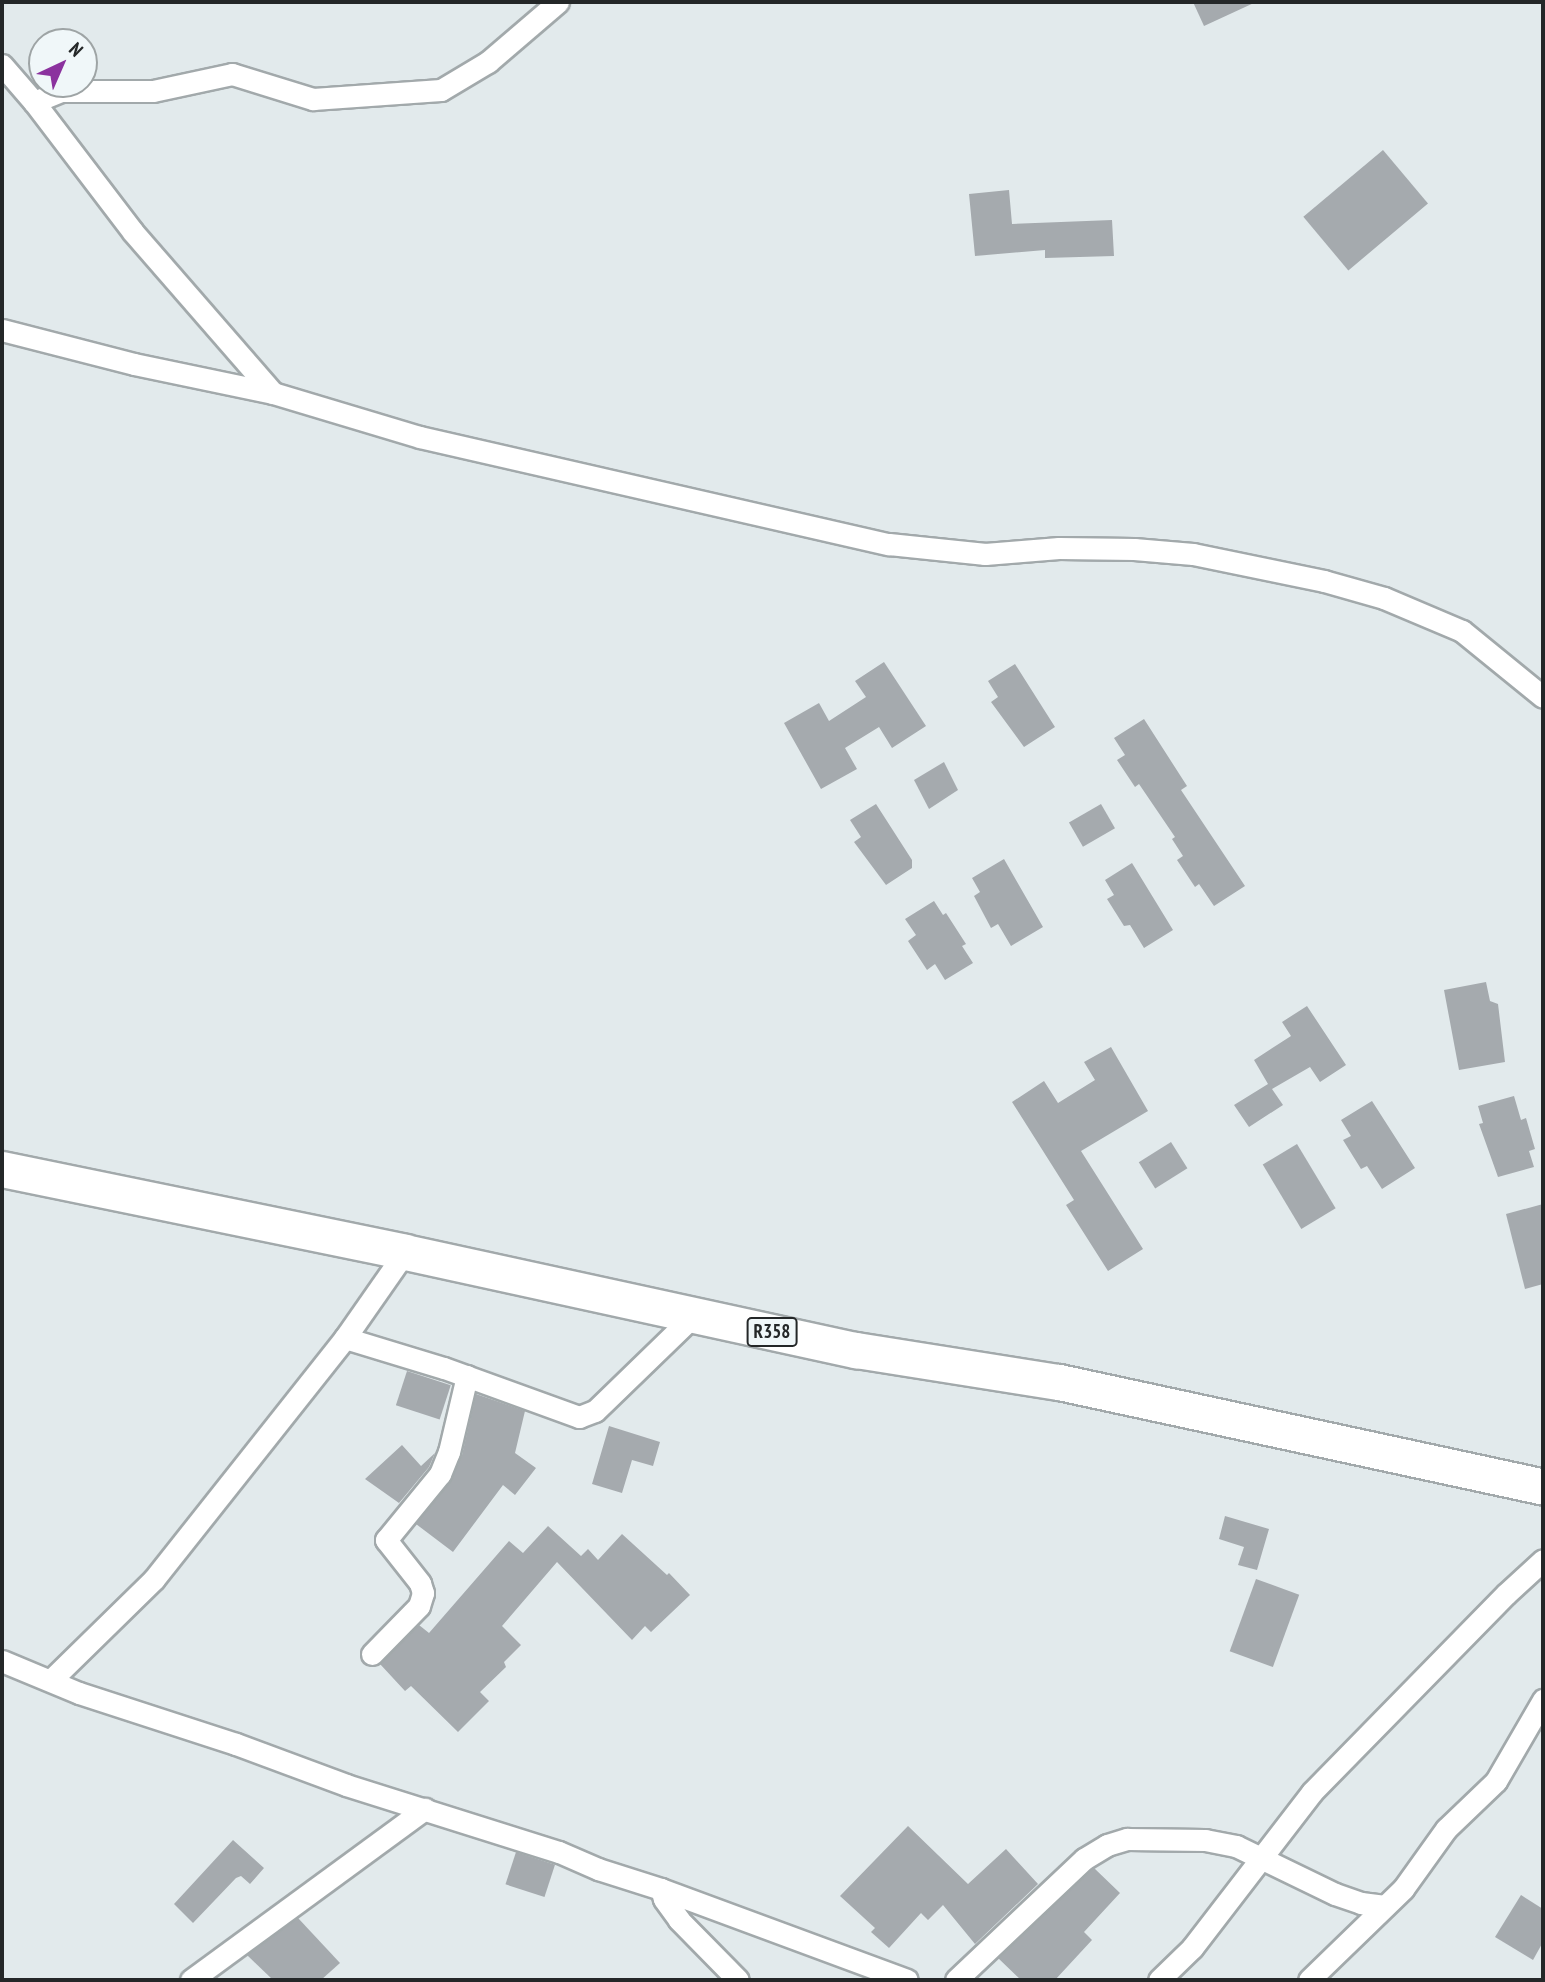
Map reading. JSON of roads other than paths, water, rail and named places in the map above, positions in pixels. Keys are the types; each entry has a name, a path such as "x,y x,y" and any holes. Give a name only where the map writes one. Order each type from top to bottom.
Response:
{"main road":[{"name":"R358","path":"2,1169 405,1252 856,1350 1059,1382 1543,1487"}],"street":[{"path":"34,102 61,91 153,90 232,74 313,99 441,90 488,62 558,2"},
{"path":"2,65 34,102 133,232 273,393"},
{"path":"2,330 134,364 273,393 421,437 889,544 985,554 1059,548 1134,549 1193,554 1324,580 1384,598 1462,631 1543,697"},
{"path":"51,1681 154,1579 345,1338 405,1252"},
{"path":"345,1338 467,1376 579,1416 595,1411 693,1316"},
{"path":"372,1654 419,1606 423,1593 420,1583 386,1539 440,1474 449,1452 467,1376"},
{"path":"1159,1980 1192,1948 1258,1858 1312,1792 1487,1613 1543,1560"},
{"path":"2,1661 79,1693 661,1889 907,1980"},
{"path":"1309,1980 1403,1889 1446,1829 1496,1781 1543,1700"},
{"path":"191,1980 425,1809"},
{"path":"956,1980 1084,1859 1107,1845 1128,1839 1163,1837 1205,1840 1236,1846 1335,1894 1361,1903 1385,1906"},
{"path":"661,1889 664,1899 679,1920 738,1980"}]}
